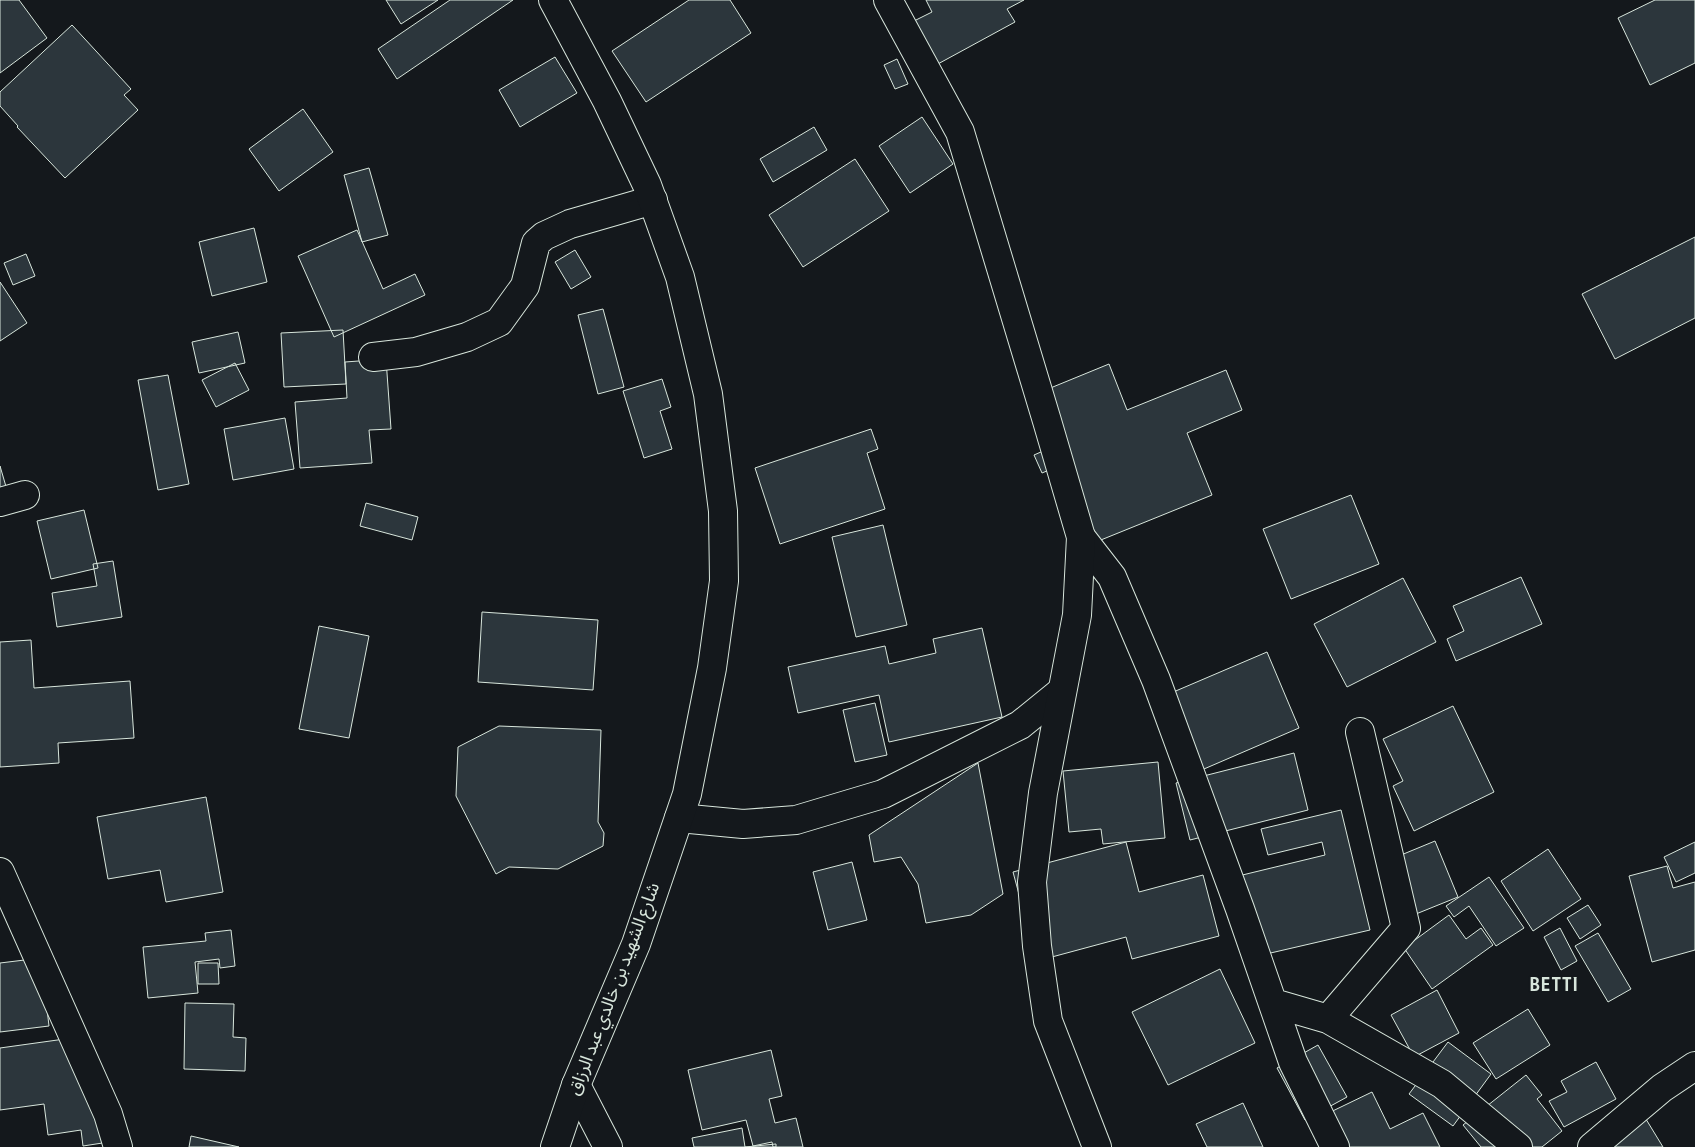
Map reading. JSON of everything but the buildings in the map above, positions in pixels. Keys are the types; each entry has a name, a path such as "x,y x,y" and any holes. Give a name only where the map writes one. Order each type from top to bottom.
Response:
{"street":[{"name":"شارع الشهيد بن خالدي عبد الرزاق","path":"553,0 607,101 653,200 680,277 708,394 722,511 724,581 712,668 687,794 636,944 576,1085 555,1147"},
{"path":"888,0 960,132 1048,421 1081,537 1076,615 1044,793 1032,882 1048,1021 1097,1147"},
{"path":"372,357 416,352 467,337 499,322 525,286 536,244 544,236 570,224 653,200"},
{"path":"1081,537 1112,577 1156,680 1293,1062 1335,1147"},
{"path":"679,818 742,824 796,820 883,794 1020,725 1062,691"},
{"path":"1328,1019 1406,928 1360,732"},
{"path":"0,872 108,1114 118,1147"},
{"path":"1273,1003 1328,1019 1442,1084 1518,1147"},
{"path":"1592,1147 1662,1088 1695,1066"},
{"path":"576,1085 608,1147"}],"district":[{"name":"BETTI","path":"1554,984"}]}
